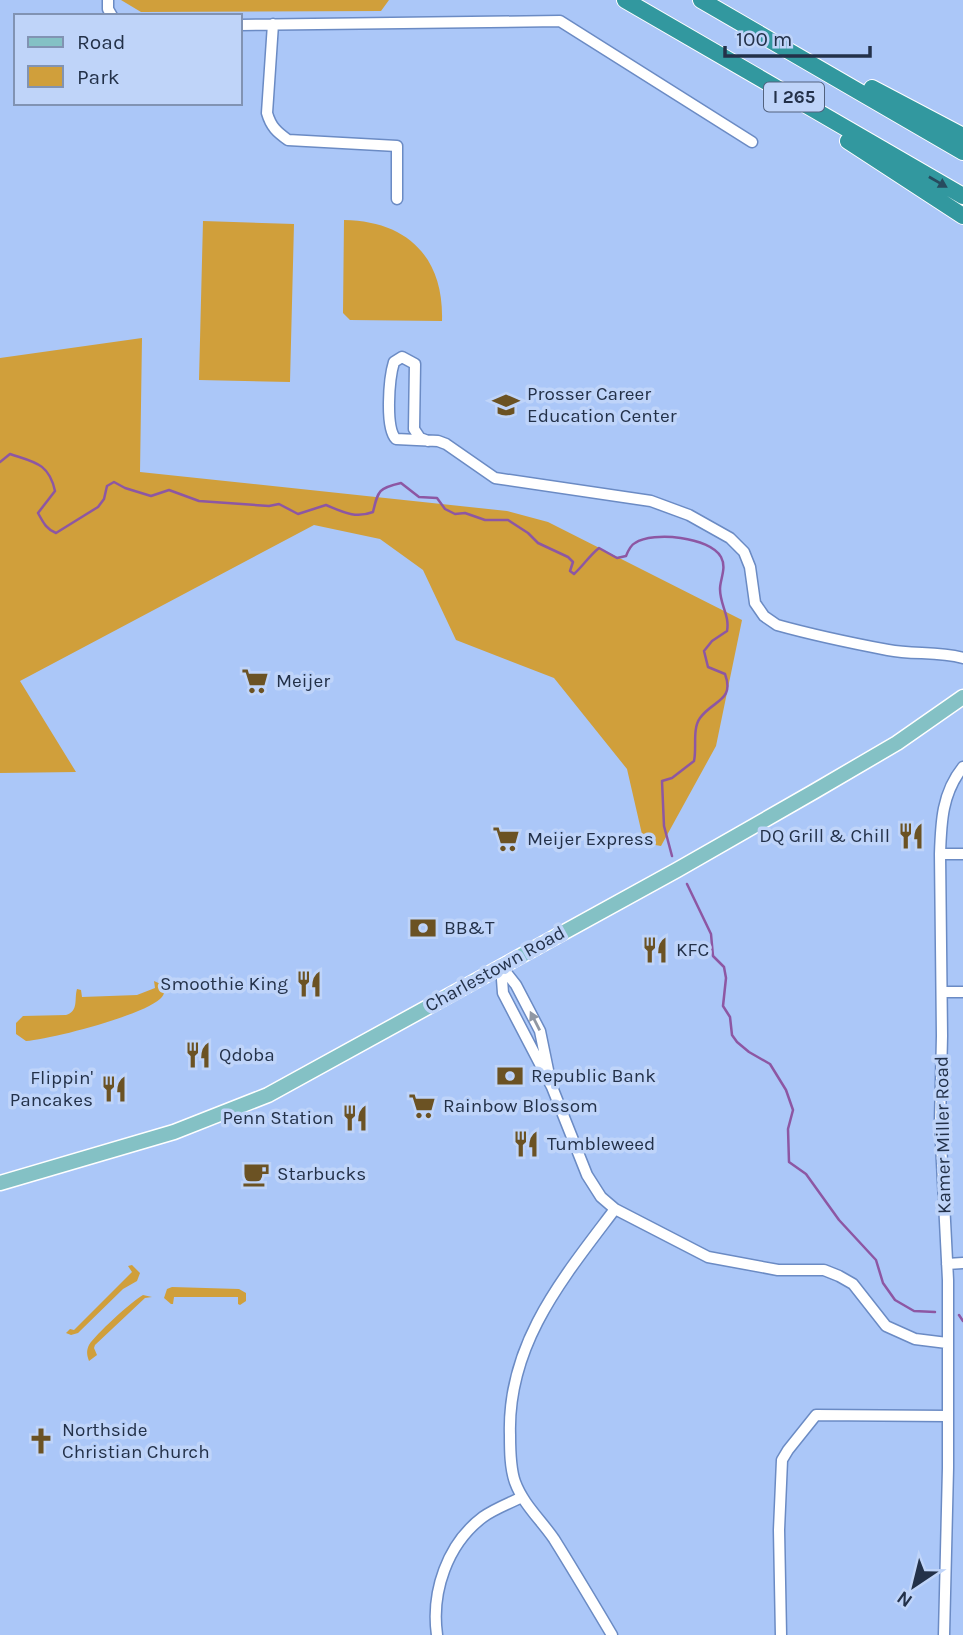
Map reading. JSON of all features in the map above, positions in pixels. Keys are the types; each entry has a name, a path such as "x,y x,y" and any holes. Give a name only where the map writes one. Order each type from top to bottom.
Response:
{"highway":[{"name":"I 265","path":"625,0 963,196"},
{"name":"I 265","path":"701,0 963,152"},
{"path":"652,15 963,216"},
{"path":"754,30 963,136"}],"main road":[{"name":"Charlestown Road","path":"0,1183 174,1132 268,1095 677,870 869,760 963,697"}],"street":[{"path":"242,26 560,21 752,142"},
{"path":"273,24 267,113 270,123 289,140 397,146 397,199"},
{"path":"428,440 401,441 392,436 390,431 392,367 394,362 402,357 415,363 414,429 420,438 446,443 495,478 651,501 689,514 730,538 744,552 750,567 758,610 777,625 888,651 940,653 963,658"},
{"name":"Kamer Miller Road","path":"944,1635 948,1468 947,1264 940,1123 940,854 946,796 963,767"},
{"path":"940,854 963,854"},
{"path":"501,966 516,985 540,1031 550,1083 587,1175 601,1197 615,1209 708,1257 778,1270 824,1270 839,1276 853,1284 886,1326 915,1339 947,1343"},
{"path":"942,992 963,992"},
{"path":"611,1635 553,1538 522,1497 515,1483 510,1453 511,1407 518,1366 530,1336 547,1304 615,1209"},
{"path":"947,1264 963,1263"},
{"path":"781,1635 779,1530 782,1460 788,1450 816,1415 947,1416"},
{"path":"437,1635 438,1590 447,1559 482,1517 522,1497"}],"green space":[{"path":"121,0 389,0 381,11 141,12"},
{"path":"344,220 386,227 417,247 436,278 441,298 442,321 350,320 343,313"},
{"path":"203,221 294,224 290,382 199,380"},
{"path":"142,338 140,472 507,511 548,522 742,620 716,746 661,846 644,843 627,769 554,678 456,640 423,570 380,539 314,525 20,681 76,772 0,773 0,358"},
{"path":"154,981 163,985 163,996 150,1006 135,1012 96,1026 38,1039 26,1041 16,1034 16,1023 23,1016 66,1015 73,1011 77,989 81,990 82,997 137,995 155,988"},
{"path":"132,1265 140,1273 137,1281 123,1289 78,1333 66,1333 70,1329 74,1330 132,1272 128,1266"},
{"path":"167,1289 239,1289 246,1293 246,1301 240,1305 238,1297 174,1297 171,1304 164,1298"},
{"path":"143,1295 152,1297 145,1298 95,1345 97,1355 89,1361 87,1349 93,1340"}],"waterway":[{"path":"0,462 10,454 39,465 49,475 55,491 38,513 47,527 56,533 98,507 104,499 107,486 114,482 151,496 169,490 199,501 269,506 279,504 298,514 326,505 349,514 360,515 373,512 381,491 401,483 419,497 437,498 445,509 455,514 465,513 485,520 508,520 538,543 568,557 573,562 570,571 574,574 599,548 617,558 626,556 635,543 654,537 681,538 715,550 723,565 720,589 727,631 712,641 704,651 708,667 725,674 727,690 698,722 694,761 672,778 662,781 664,826 672,856"},
{"path":"687,884 711,934 713,956 724,967 726,978 723,1006 730,1017 732,1035 749,1052 770,1064 786,1090 793,1110 788,1129 789,1162 806,1174 839,1220 876,1260 883,1283 895,1300 914,1311 935,1312"},
{"path":"959,1315 963,1321"}],"place":[{"name":"Prosser Career Education Center","path":"506,405"},
{"name":"Meijer","path":"255,681"},
{"name":"DQ Grill & Chill","path":"911,836"},
{"name":"Meijer Express","path":"506,839"},
{"name":"BB&T","path":"423,928"},
{"name":"KFC","path":"655,950"},
{"name":"Smoothie King","path":"309,984"},
{"name":"Qdoba","path":"198,1055"},
{"name":"Republic Bank","path":"510,1076"},
{"name":"Flippin' Pancakes","path":"114,1089"},
{"name":"Rainbow Blossom","path":"422,1106"},
{"name":"Penn Station","path":"355,1118"},
{"name":"Tumbleweed","path":"526,1144"},
{"name":"Starbucks","path":"256,1174"},
{"name":"Northside Christian Church","path":"41,1441"}]}
